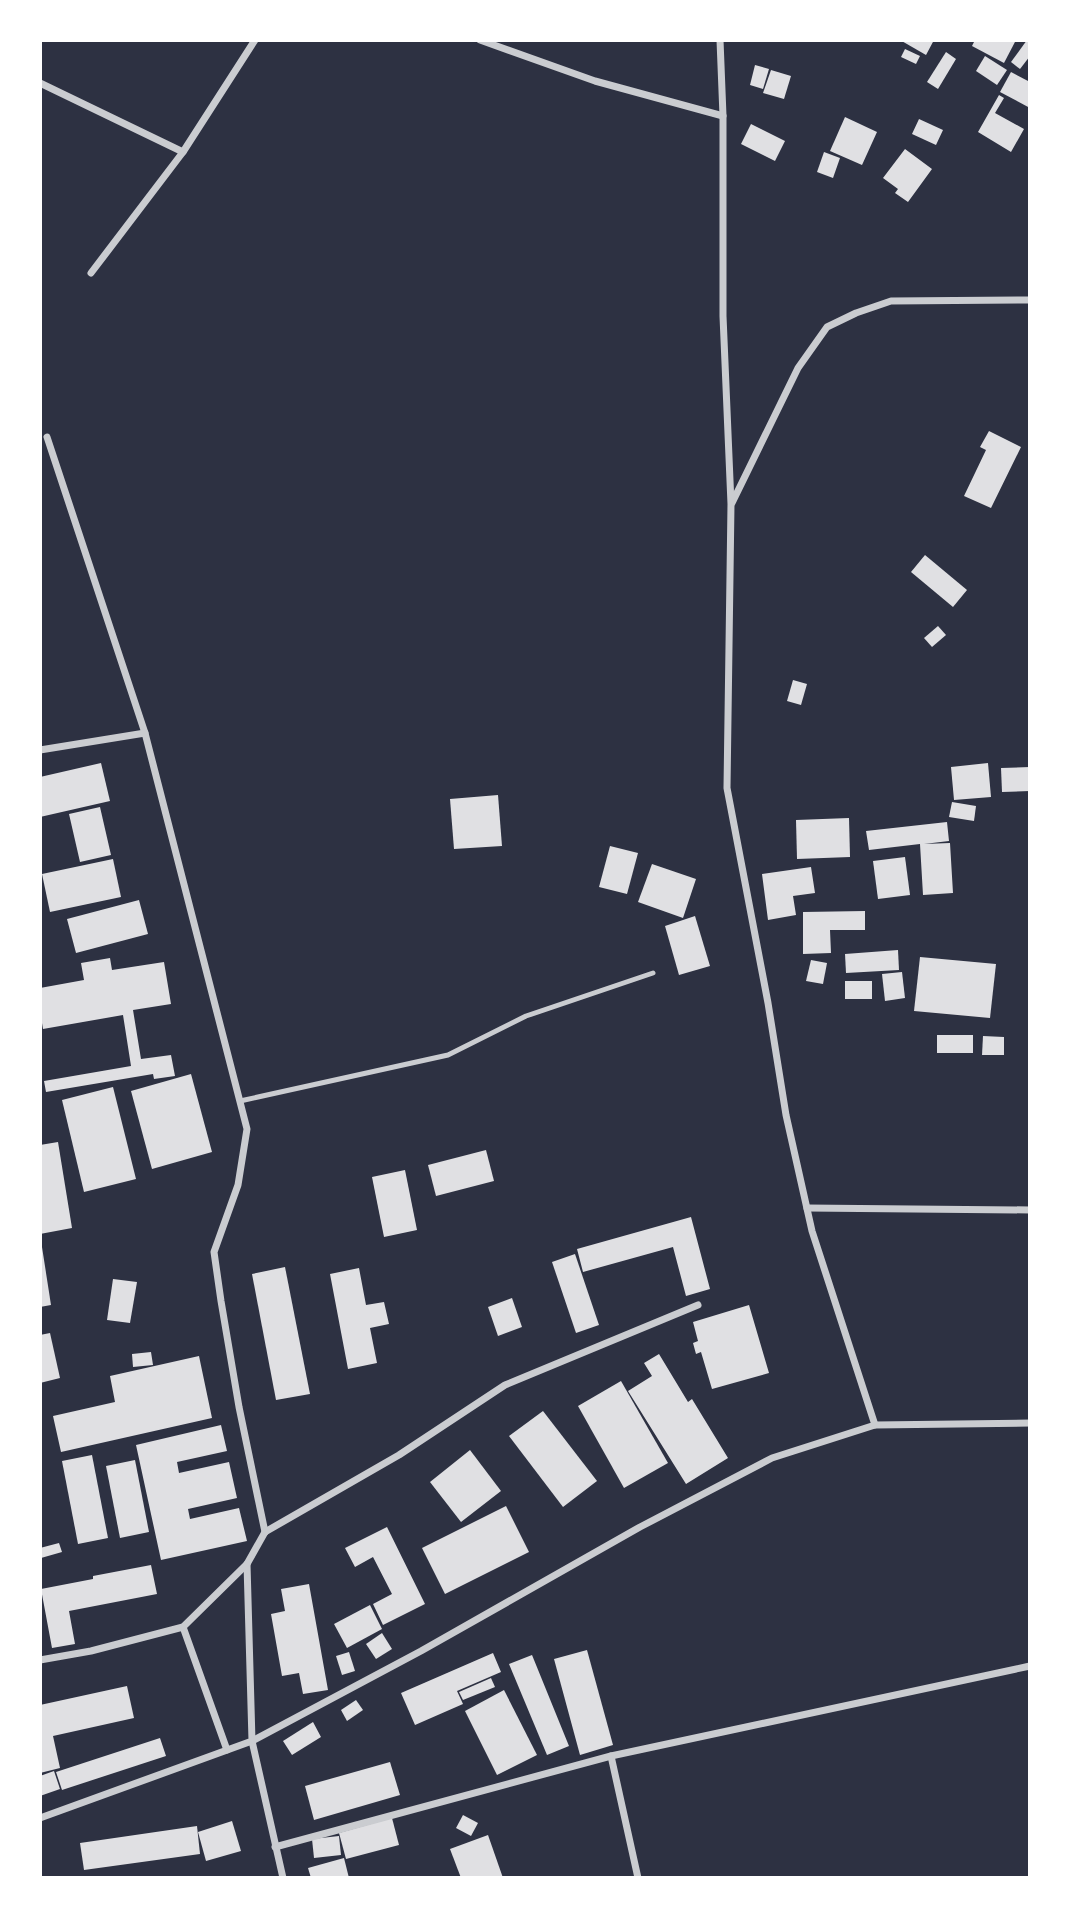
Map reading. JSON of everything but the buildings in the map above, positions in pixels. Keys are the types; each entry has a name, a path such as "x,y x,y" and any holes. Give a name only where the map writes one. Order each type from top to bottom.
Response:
{"street":[{"path":"91,273 183,152 255,40"},
{"path":"480,40 596,81 723,116"},
{"path":"720,40 723,116 723,316 731,504 727,788 768,1003 786,1115 812,1231 875,1425"},
{"path":"40,83 183,152"},
{"path":"731,504 798,368 827,327 891,301 1030,300"},
{"path":"47,438 145,733 247,1129 237,1185 214,1252 239,1407 265,1532"},
{"path":"40,750 145,733"},
{"path":"807,1208 1030,1210"},
{"path":"40,1660 91,1651 183,1627 247,1564 265,1532 399,1455 505,1385 698,1305"},
{"path":"40,1818 252,1741 421,1651 640,1527 772,1458 875,1425 1030,1423"},
{"path":"247,1564 252,1741 283,1878"},
{"path":"183,1627 227,1750"},
{"path":"275,1847 611,1756 1030,1666"},
{"path":"611,1756 638,1878"}],"lane":[{"path":"240,1101 449,1055 526,1016 653,973"}]}
